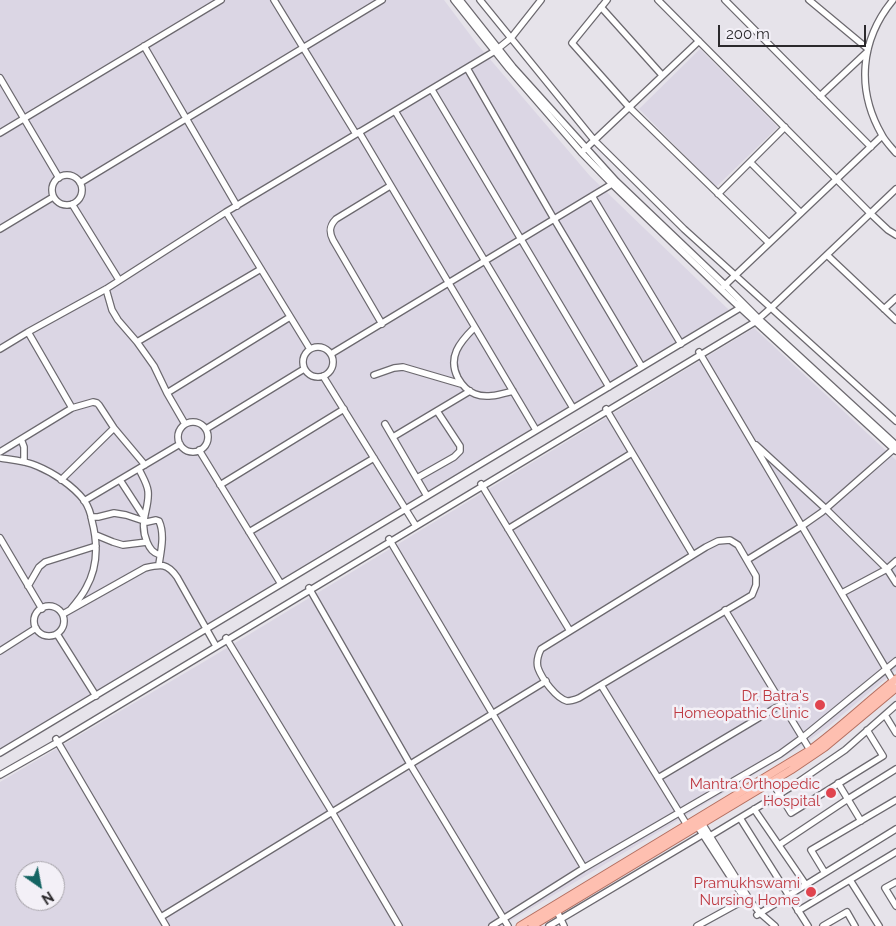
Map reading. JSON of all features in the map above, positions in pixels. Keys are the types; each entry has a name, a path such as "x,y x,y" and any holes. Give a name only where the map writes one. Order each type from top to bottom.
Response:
{"main road":[{"path":"520,926 553,910 698,822 810,750 895,683"},
{"path":"532,926 553,910 687,825 698,822 772,782 825,748 895,683"}],"street":[{"path":"0,133 221,0"},
{"path":"274,0 390,186 536,430"},
{"path":"80,183 382,0"},
{"path":"454,0 612,184 896,448 826,509 747,560"},
{"path":"460,0 497,50"},
{"path":"480,0 594,140 684,229 896,421"},
{"path":"0,348 106,289 226,212 497,50 511,38 542,0"},
{"path":"608,0 572,44 629,107 768,243"},
{"path":"658,0 871,214 896,235"},
{"path":"725,0 871,147"},
{"path":"809,0 867,50"},
{"path":"893,0 875,27 867,50 864,74 866,94 872,114 882,136 896,153"},
{"path":"601,8 662,75"},
{"path":"584,150 699,41"},
{"path":"144,46 237,206"},
{"path":"820,96 867,50"},
{"path":"467,68 642,367"},
{"path":"0,78 59,178"},
{"path":"432,90 609,387"},
{"path":"395,111 573,408"},
{"path":"718,194 785,127"},
{"path":"723,287 882,136"},
{"path":"584,150 723,287 740,308 757,319"},
{"path":"750,162 801,213"},
{"path":"66,175 77,179 82,189 78,200 68,205 56,202 53,197 52,185 59,178 66,175"},
{"path":"331,354 612,184"},
{"path":"382,324 333,240 330,228 336,219 390,186"},
{"path":"0,774 757,319 896,189"},
{"path":"592,196 681,344"},
{"path":"0,229 53,197"},
{"path":"72,204 119,280"},
{"path":"226,212 310,349"},
{"path":"826,256 896,320"},
{"path":"136,342 260,268"},
{"path":"106,289 112,310 154,366 185,424"},
{"path":"884,309 896,298"},
{"path":"0,753 740,308"},
{"path":"167,393 290,317"},
{"path":"461,384 454,371 454,358 462,341 474,328"},
{"path":"28,332 72,408"},
{"path":"317,346 328,350 331,354 332,367 323,376 313,376 304,369 303,357 310,349 317,346"},
{"path":"700,353 895,683"},
{"path":"374,375 403,367 461,384 475,394 491,396 513,392"},
{"path":"206,429 304,369"},
{"path":"323,376 415,525"},
{"path":"393,436 470,391"},
{"path":"0,452 72,408 93,402 97,403 142,467 148,490 144,534 152,551 160,556"},
{"path":"220,485 344,409"},
{"path":"417,478 460,451 460,446 437,410"},
{"path":"607,410 693,555"},
{"path":"192,421 198,422 206,429 207,442 199,450 194,452 188,451 180,444 179,432 185,424 192,421"},
{"path":"385,424 427,496"},
{"path":"61,480 114,428"},
{"path":"21,439 24,447 24,462"},
{"path":"751,440 826,509 887,569 896,583"},
{"path":"84,501 180,444"},
{"path":"199,450 281,584"},
{"path":"508,529 632,453"},
{"path":"0,458 37,466 67,484 84,501 96,535 97,552 93,572 87,587 70,610"},
{"path":"249,532 374,458"},
{"path":"120,480 144,519"},
{"path":"482,485 570,631"},
{"path":"91,517 114,513 144,519 147,522 156,520 160,523 162,535 159,564"},
{"path":"96,535 123,544 147,542"},
{"path":"0,538 42,608"},
{"path":"390,540 584,868"},
{"path":"730,540 738,545 747,560 756,576 756,585 752,595 579,698 570,701 562,699 553,692 538,668 537,657 541,649 718,541 730,540"},
{"path":"28,586 39,567 45,562 96,546"},
{"path":"842,593 887,569 896,561"},
{"path":"63,614 146,568 159,564 168,567 177,577 216,645"},
{"path":"309,589 410,764 508,926"},
{"path":"48,606 55,607 63,614 64,626 58,634 45,636 39,633 34,622 35,616 42,608 48,606"},
{"path":"725,610 810,750"},
{"path":"0,651 36,628"},
{"path":"58,634 96,696"},
{"path":"227,639 399,926"},
{"path":"492,926 584,868 780,754 896,661"},
{"path":"161,917 546,681"},
{"path":"601,685 687,825"},
{"path":"658,778 782,704"},
{"path":"553,925 707,834 740,818 779,794 845,750 896,705"},
{"path":"885,715 896,733"},
{"path":"772,782 791,813 883,756 868,730"},
{"path":"57,741 166,926"},
{"path":"779,845 848,798 896,769"},
{"path":"838,783 861,820"},
{"path":"825,873 811,850 896,800"},
{"path":"754,809 806,885"},
{"path":"740,818 808,926"},
{"path":"698,822 746,899 768,926"},
{"path":"759,914 896,829"},
{"path":"798,911 896,852"},
{"path":"850,880 879,926"},
{"path":"896,882 885,888 896,906"},
{"path":"697,926 746,899"},
{"path":"553,910 564,926"},
{"path":"553,910 553,925"},
{"path":"823,926 846,912 856,926"},
{"path":"759,914 775,926"}],"shaded area":[{"path":"0,0 444,0 477,44 590,176 729,310 0,750"},
{"path":"700,49 778,127 716,187 639,109"},
{"path":"754,328 896,460 896,670 829,726 795,750 502,926 0,926 0,782 207,660"}],"place":[{"name":"Dr. Batra's Homeopathic Clinic","path":"820,705"},
{"name":"Mantra Orthopedic Hospital","path":"831,793"},
{"name":"Pramukhswami Nursing Home","path":"811,892"}]}
